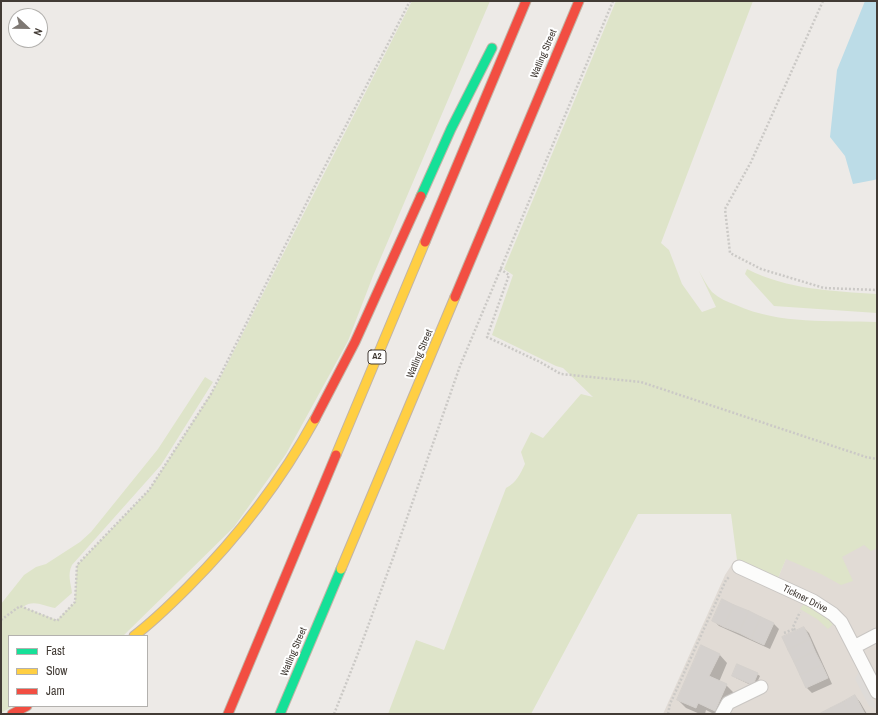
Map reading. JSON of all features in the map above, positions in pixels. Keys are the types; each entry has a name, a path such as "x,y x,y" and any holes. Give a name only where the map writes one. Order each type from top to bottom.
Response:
{"highway":[{"name":"A2","path":"228,714 526,1"},
{"name":"Watling Street","path":"280,714 579,1"},
{"path":"135,635 176,600 217,557 257,508 287,466 322,406 352,349 451,129 498,36"},
{"path":"302,685 369,503"},
{"path":"12,714 25,707"}],"street":[{"name":"Tickner Drive","path":"739,567 822,606 838,619 854,646 877,692"},
{"path":"854,646 877,635"},
{"path":"722,714 728,703 761,687"}],"path":[{"path":"1,620 20,606 57,620 75,602 77,565 149,490 211,394 318,180 410,1"},
{"path":"334,714 390,566 454,382 613,1"},
{"path":"823,1 751,162 725,209 730,253 761,269 824,288 877,290"},
{"path":"500,269 509,275 487,337 540,362 561,374 641,382 866,457 877,458"},
{"path":"668,714 670,704 726,580 739,567"},
{"path":"784,633 794,629 800,612"}],"shaded area":[{"path":"877,543 877,714 663,714 725,575 734,561 737,560 778,578 791,546"},
{"path":"859,671 877,709 869,706 855,679"}],"green space":[{"path":"412,1 490,1 373,276 348,341 286,454 234,527 124,635 8,635 8,707 11,707 1,713 1,604 24,575 36,567 46,564 80,542 91,532 158,449 205,377 213,382 161,465 72,565 70,576 72,593 55,608 35,603 23,607 57,620 75,602 77,565 149,490 217,384"},
{"path":"616,1 753,1 661,243 669,250 682,284 702,312 716,307 699,271 708,287 720,298 770,316 805,320 877,322 877,548 871,551 864,545 842,557 853,581 841,585 821,574 786,559 778,578 737,560 731,514 638,514 531,714 388,714 416,640 444,650 506,488 516,480 525,464 521,452 531,432 543,438 581,394 593,397 563,368 492,335 513,275 504,269"},
{"path":"747,269 778,281 795,285 827,290 877,294 877,313 774,306 745,274"},
{"path":"804,604 821,613 833,624 828,629 817,619 800,609"}],"water":[{"path":"865,1 877,1 877,179 853,184 845,156 830,137 837,70"}],"building":[{"path":"722,599 734,605 724,627 712,621"},
{"path":"734,605 749,611 739,633 724,627"},
{"path":"749,611 761,617 751,639 739,633"},
{"path":"761,617 774,623 764,645 751,639"},
{"path":"804,627 810,639 788,650 782,637"},
{"path":"810,639 815,651 794,662 788,650"},
{"path":"701,645 720,654 709,676 727,684 715,711 698,703 696,708 677,700"},
{"path":"815,651 822,665 800,675 794,662"},
{"path":"737,664 758,673 753,685 732,676"},
{"path":"822,665 828,678 806,688 800,675"},
{"path":"855,695 865,714 849,714 843,702"},
{"path":"843,702 849,714 834,714 831,708"},
{"path":"831,708 834,714 819,714"}],"traffic: fast":[{"path":"421,196 451,129 492,48"},
{"path":"280,714 341,569"}],"traffic: slow":[{"path":"336,455 425,242"},
{"path":"341,569 455,297"},
{"path":"135,635 169,606 188,587 258,508 288,464 315,419"}],"traffic: jam":[{"path":"425,242 526,1"},
{"path":"455,297 579,1"},
{"path":"315,419 355,342 421,196"},
{"path":"228,714 336,455"},
{"path":"12,714 25,707"}]}
